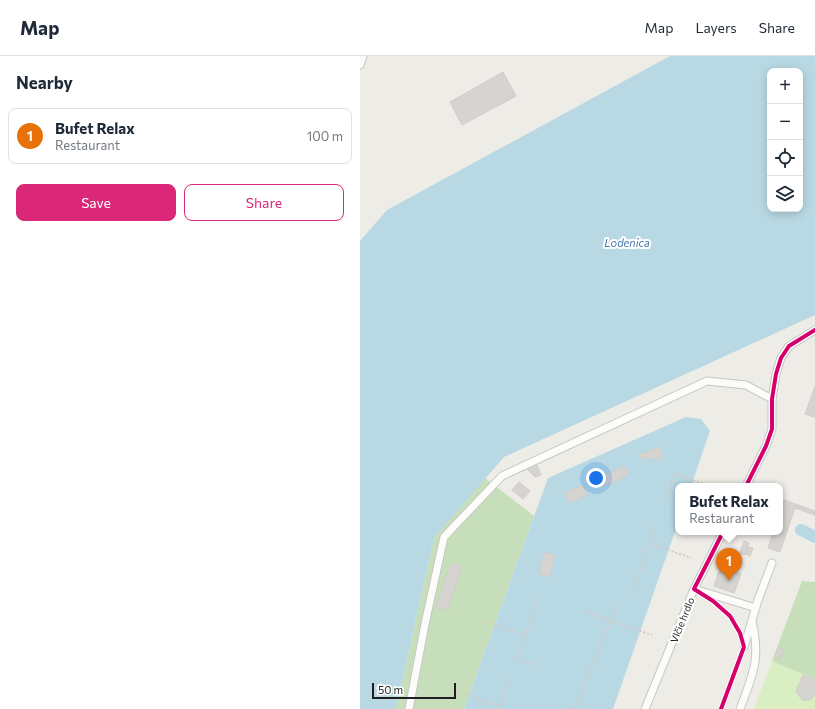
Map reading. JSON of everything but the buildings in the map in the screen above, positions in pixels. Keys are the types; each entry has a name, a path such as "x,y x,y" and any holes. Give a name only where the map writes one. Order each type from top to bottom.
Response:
{"lane":[{"path":"360,65 363,56"},
{"path":"748,483 766,446 772,429 772,399 776,374 781,358 789,346 815,330"},
{"path":"409,709 424,624 444,537 502,476 707,381 746,385 772,399"},
{"name":"Vlčie hrdlo","path":"645,709 694,590 722,535"},
{"path":"744,647 772,563"},
{"path":"694,590 756,608"},
{"path":"740,709 754,672 756,659 756,637 752,621"}],"path":[{"path":"668,498 674,474 700,483"},
{"path":"632,593 655,527"},
{"path":"649,544 691,558"},
{"path":"536,665 517,659 538,597"},
{"path":"574,709 619,602"},
{"path":"583,611 652,635"},
{"path":"485,621 525,635"},
{"path":"456,690 499,708 509,677"}],"green space":[{"path":"485,478 534,516 464,709 396,709 434,538"},
{"path":"802,581 815,582 815,679 772,661"},
{"path":"772,661 815,679 815,709 754,709"}],"water":[{"name":"Lodenica","path":"670,56 815,56 815,315 504,457 434,538 396,709 360,709 360,241 387,210"},
{"path":"686,417 701,419 710,431 692,483 675,483 675,532 613,709 464,709 548,478"}],"waterway":[{"path":"801,530 815,537"}],"cycle path":[{"path":"748,483 766,446 772,429 772,399 776,374 781,358 789,346 815,330"},
{"path":"721,535 694,589 713,601 730,616 740,633 744,647 721,709"}],"place":[{"name":"Bufet Relax","path":"729,581"}]}
